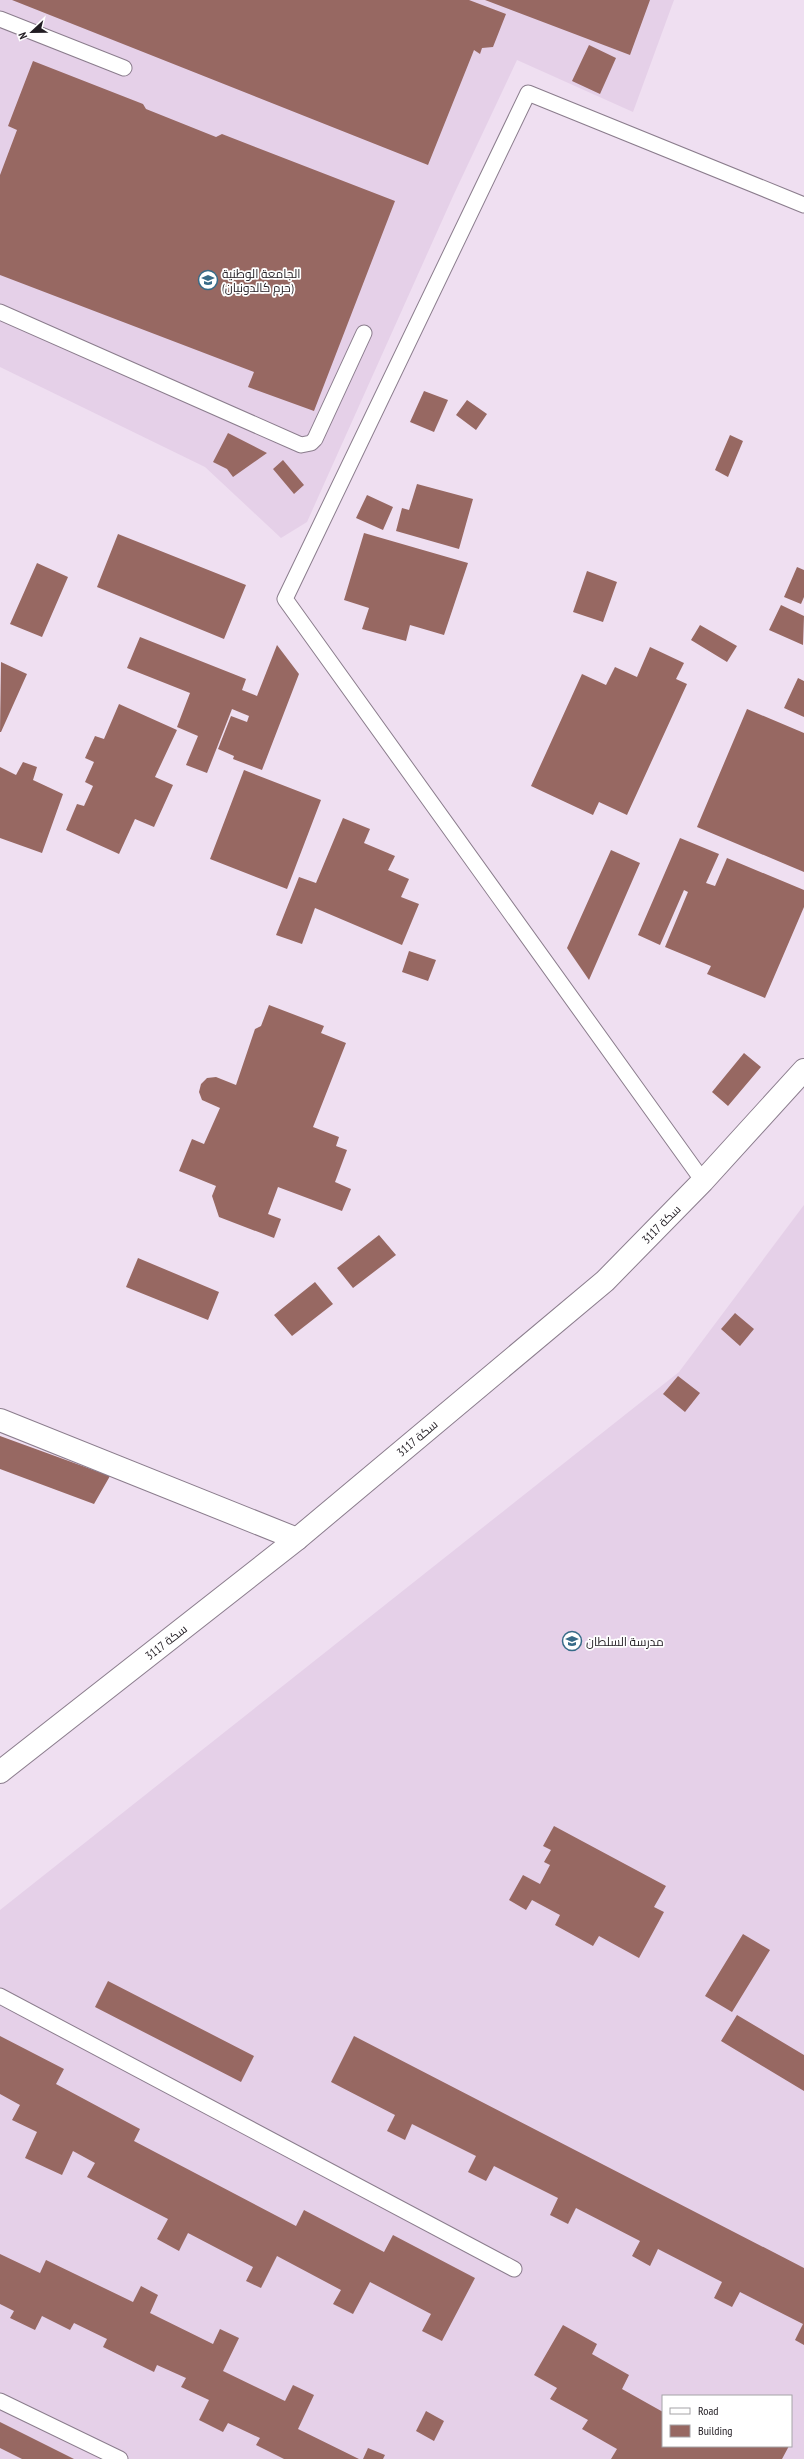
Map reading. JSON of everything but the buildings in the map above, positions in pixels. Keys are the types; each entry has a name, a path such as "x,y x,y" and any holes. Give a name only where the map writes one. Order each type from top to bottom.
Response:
{"street":[{"name":"سكة 3117","path":"0,1772 297,1539 605,1281 703,1182 804,1070"},
{"path":"0,1420 297,1539"}],"lane":[{"path":"0,19 124,68"},
{"path":"703,1182 285,599 528,93 804,205"},
{"path":"0,312 301,445 311,443 315,439 364,333"},
{"path":"0,1996 514,2269"},
{"path":"0,2401 120,2459"}],"shaded area":[{"name":"الجامعة الوطنية (حرم كالدونيان)","path":"0,0 674,0 633,112 517,60 454,194 307,522 281,538 205,467 0,367"},
{"name":"مدرسة السلطان","path":"804,1205 804,2459 0,2459 0,1910 679,1372"}],"place":[{"name":"الجامعة الوطنية (حرم كالدونيان)","path":"208,280"},
{"name":"مدرسة السلطان","path":"572,1641"}]}
